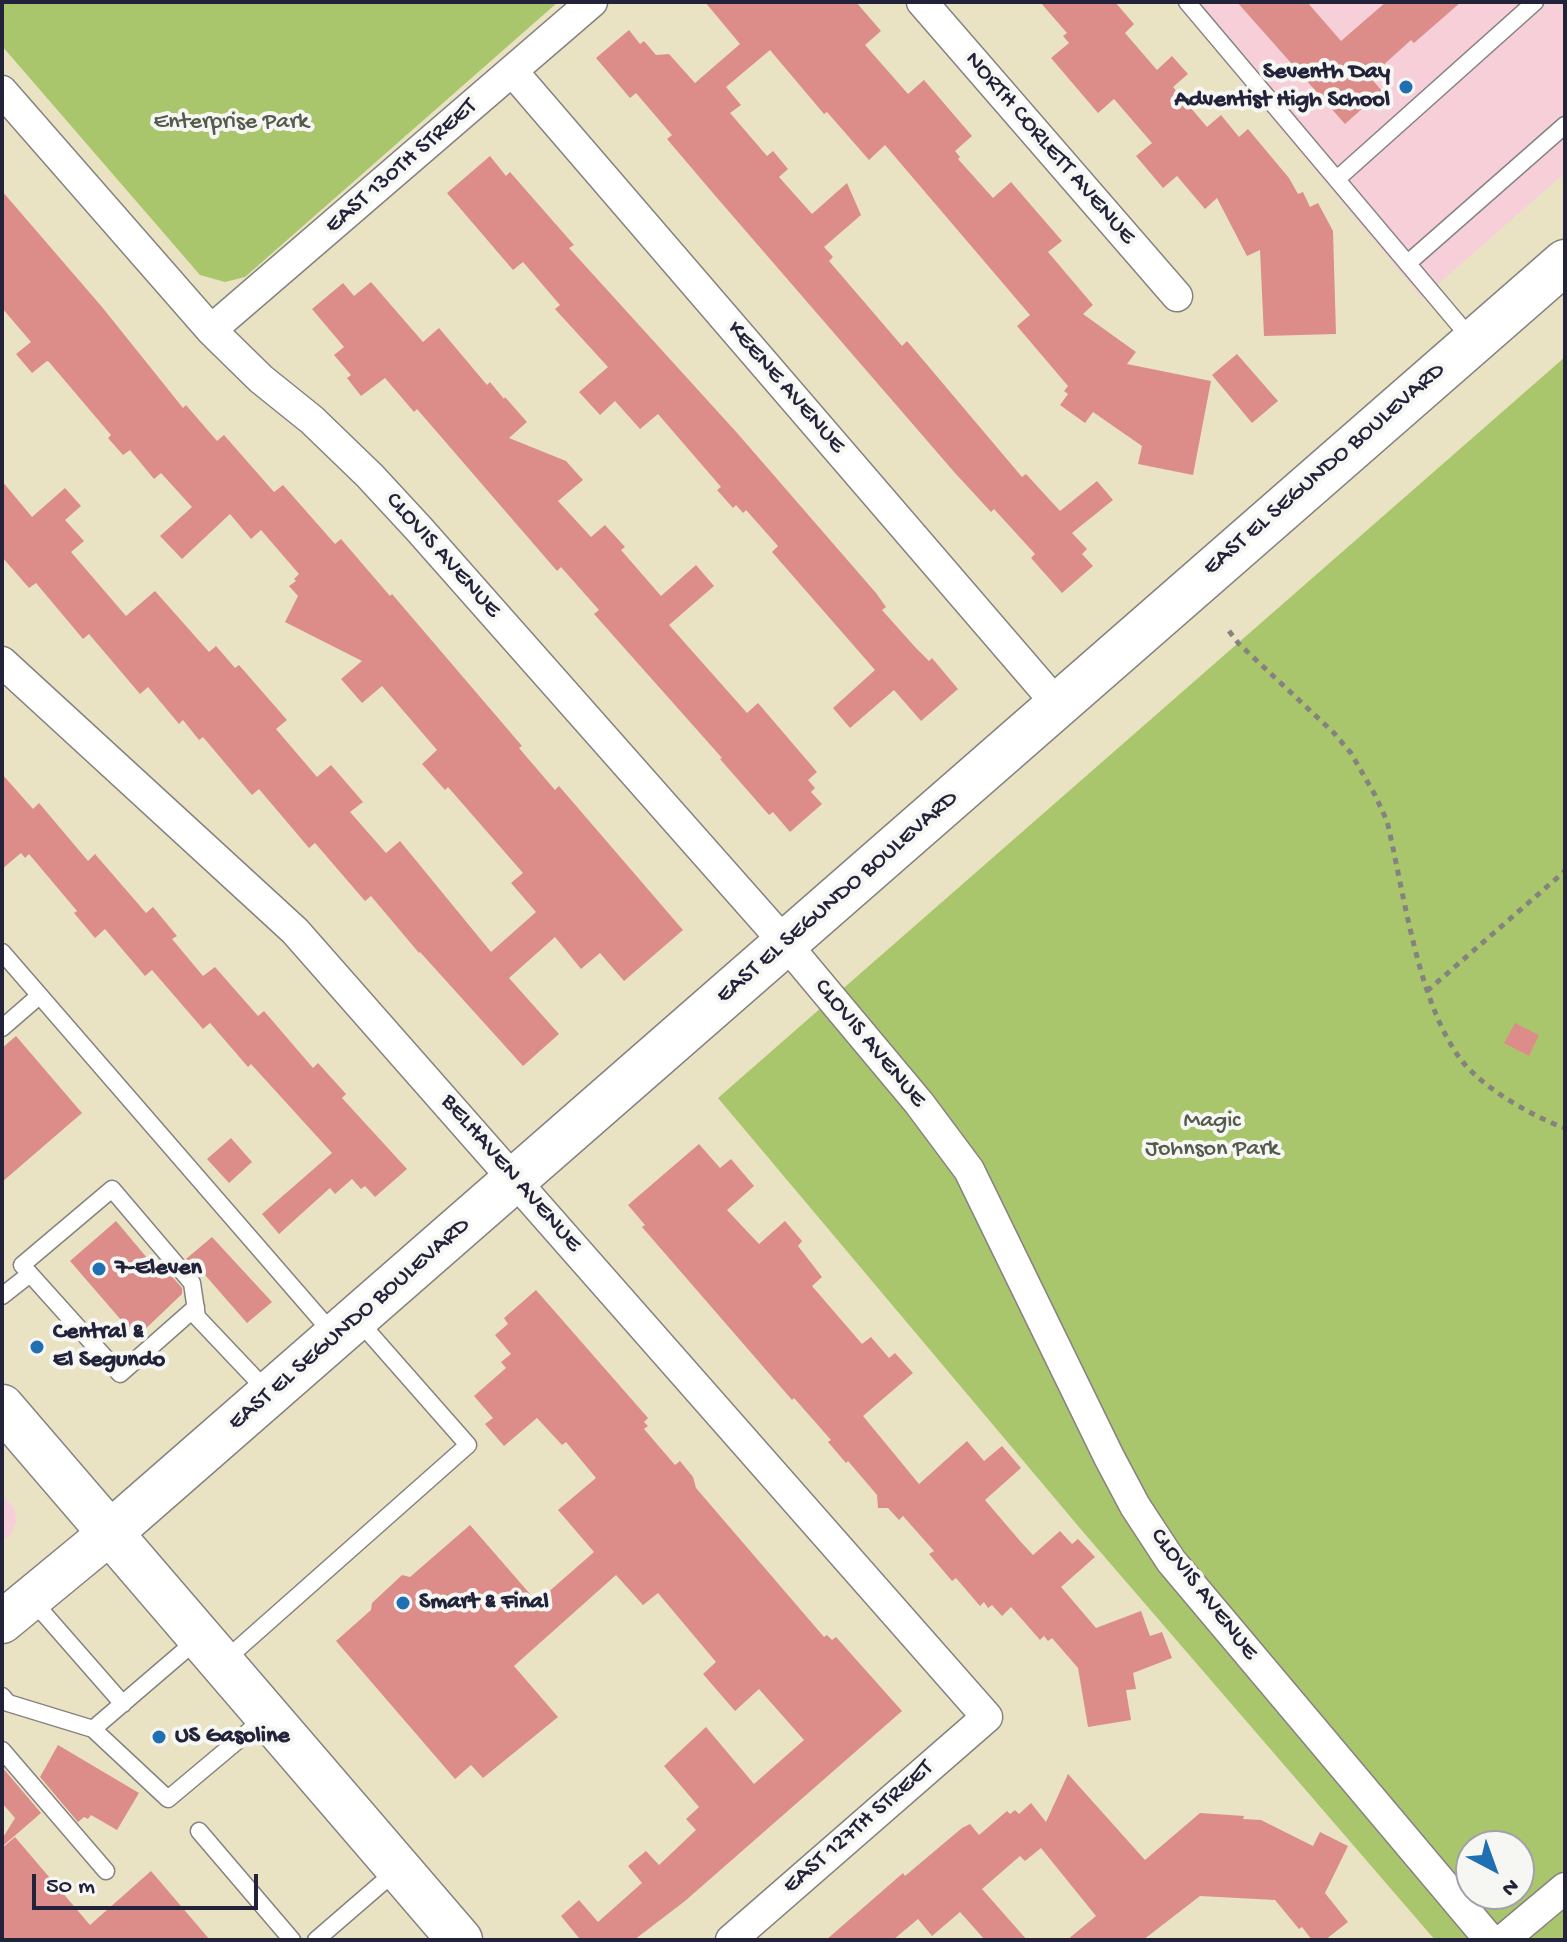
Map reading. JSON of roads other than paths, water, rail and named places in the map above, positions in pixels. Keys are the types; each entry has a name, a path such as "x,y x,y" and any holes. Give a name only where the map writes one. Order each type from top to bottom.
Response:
{"main road":[{"name":"EAST EL SEGUNDO BOULEVARD","path":"110,1533 1565,262"},
{"path":"2,1407 460,1940"},
{"path":"16,1610 110,1533"}],"street":[{"name":"EAST 130TH STREET","path":"211,330 592,2"},
{"name":"NORTH CORLETT AVENUE","path":"922,2 1177,296"},
{"name":"KEENE AVENUE","path":"513,72 1057,704"},
{"name":"CLOVIS AVENUE","path":"2,91 211,330 370,476 786,944 919,1103 969,1170 1109,1457 1135,1506 1171,1561 1490,1940"},
{"name":"BELHAVEN AVENUE","path":"2,662 295,931 987,1717"},
{"name":"EAST 127TH STREET","path":"731,1940 987,1717"},
{"path":"1503,1940 1565,1888"}],"lane":[{"path":"1187,2 1473,341"},
{"path":"1337,179 1535,2"},
{"path":"1408,263 1565,125"},
{"path":"2,952 39,996 346,1328 468,1445 211,1650 123,1704 93,1729"},
{"path":"2,1028 39,996"},
{"path":"196,1307 120,1374 22,1265 112,1189 192,1283 196,1307 197,1317 270,1394"},
{"path":"2,1296 30,1274"},
{"path":"16,1610 123,1704"},
{"path":"2,1696 8,1703 93,1729 168,1799 268,1715"},
{"path":"2,1750 106,1871"},
{"path":"199,1831 292,1940"},
{"path":"316,1940 409,1882"}],"place":[{"name":"Seventh Day Adventist High School","path":"1406,87"},
{"name":"7-Eleven","path":"99,1269"},
{"name":"Central & El Segundo","path":"37,1347"},
{"name":"Smart & Final","path":"403,1603"},
{"name":"US Gasoline","path":"159,1737"}],"park label":[{"name":"Enterprise Park","path":"231,123"},
{"name":"Magic Johnson Park","path":"1212,1136"}]}
